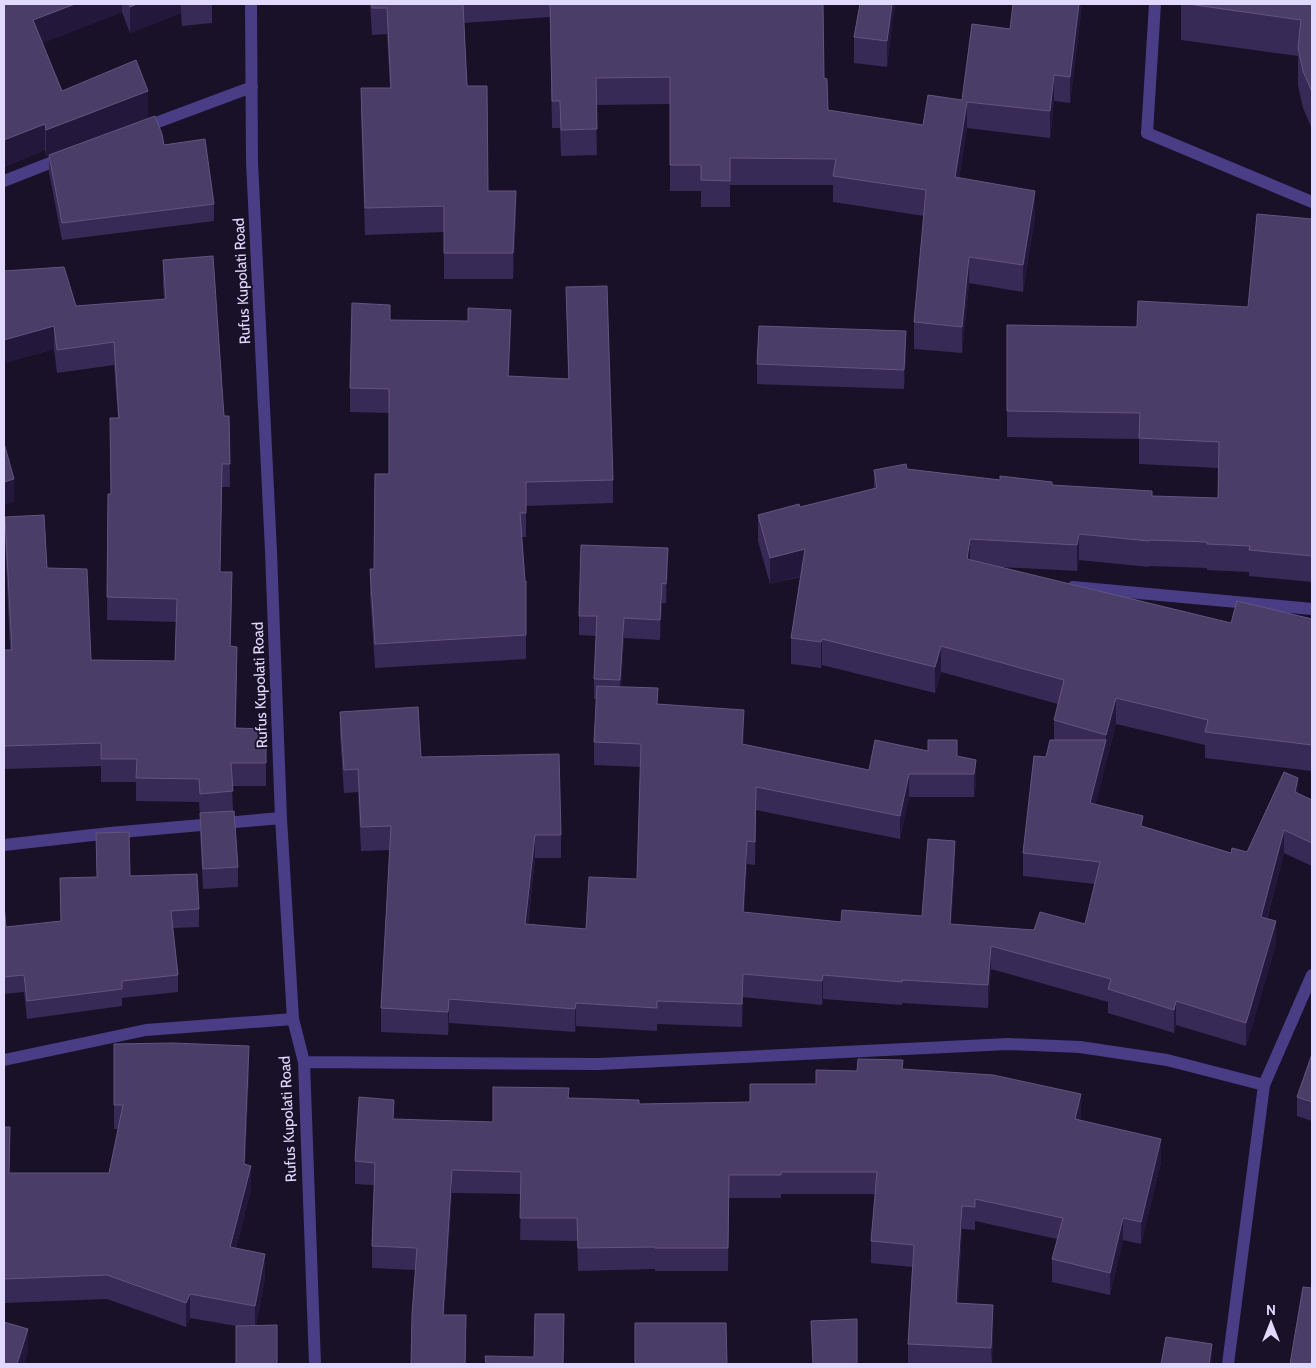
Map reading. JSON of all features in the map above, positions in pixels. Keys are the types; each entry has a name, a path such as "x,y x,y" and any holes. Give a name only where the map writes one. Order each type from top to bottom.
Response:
{"street":[{"name":"Rufus Kupolati Road","path":"251,4 252,162 271,551 281,818 293,1019 304,1062 316,1364"},
{"path":"1155,4 1147,133 1312,202"},
{"path":"133,131 252,87"},
{"path":"4,181 78,152"},
{"path":"1058,586 1312,609"},
{"path":"4,845 110,833 281,818"},
{"path":"1228,1364 1264,1085 1312,975"},
{"path":"4,1060 146,1030 293,1019"},
{"path":"304,1062 599,1064 1008,1044 1080,1047 1168,1060 1264,1085"}],"building":[{"path":"4,4 75,4 33,20 62,91 136,60 148,91 46,130 45,124 4,140"},
{"path":"372,4 463,4 467,86 487,86 488,191 516,191 513,253 444,253 444,206 365,208 361,88 391,88 387,8 372,8"},
{"path":"550,4 823,4 824,78 827,79 828,110 923,125 928,95 962,100 972,24 1010,29 1013,4 1079,4 1070,77 1054,75 1050,111 967,102 955,177 1035,191 1023,265 969,257 962,327 914,322 926,190 833,176 836,159 730,158 730,181 701,180 701,165 670,165 670,77 596,78 597,129 561,130 560,101 552,101"},
{"path":"860,4 892,4 887,41 854,37"},
{"path":"1188,4 1312,4 1312,92 1303,71 1298,48 1301,20"},
{"path":"155,116 164,145 205,139 214,204 62,223 49,155"},
{"path":"1257,214 1312,219 1312,556 1249,550 1250,546 1207,544 1207,542 1149,541 1079,534 1077,545 970,539 967,559 1231,623 1237,601 1312,619 1312,745 1205,732 1208,720 1116,698 1106,735 1054,720 1064,680 941,646 935,667 822,639 821,642 791,638 805,549 770,558 758,515 799,504 800,507 877,488 874,470 906,464 907,469 1000,480 1000,476 1052,482 1052,485 1152,491 1152,496 1218,498 1219,442 1139,438 1140,413 1007,411 1007,325 1137,327 1138,301 1248,307"},
{"path":"213,256 224,416 229,416 230,464 222,464 220,572 232,572 230,646 237,647 235,728 266,729 266,763 231,763 233,791 200,794 199,779 136,778 137,759 101,759 101,743 4,746 4,650 12,650 5,517 44,515 47,568 87,569 91,660 175,661 177,599 107,597 108,494 111,494 110,418 119,418 114,342 57,350 54,326 4,340 4,271 64,267 76,306 166,299 163,260"},
{"path":"607,286 613,480 526,482 526,513 520,513 526,581 526,635 375,644 370,569 374,569 375,474 389,474 389,389 350,388 352,303 390,305 390,320 468,321 468,308 511,310 508,376 569,379 566,287"},
{"path":"759,326 906,331 904,370 757,364"},
{"path":"4,443 14,479 4,482"},
{"path":"581,545 668,548 666,584 662,583 660,620 624,618 620,680 594,679 597,616 579,616"},
{"path":"597,686 658,688 657,704 744,710 742,744 869,770 875,740 928,751 928,740 957,740 957,756 976,760 974,774 909,774 900,816 756,787 755,842 747,841 743,912 841,922 842,910 922,916 928,839 955,841 950,924 1034,930 1040,912 1085,924 1100,862 1023,853 1034,756 1046,757 1050,740 1106,740 1090,803 1143,816 1141,826 1231,853 1232,848 1247,852 1284,772 1298,778 1295,792 1312,800 1312,843 1284,830 1261,917 1276,921 1246,1023 1176,1001 1174,1010 1108,989 1111,979 991,946 988,985 902,980 902,982 823,975 822,981 743,974 742,1004 657,1001 657,1008 576,1003 575,1009 449,999 448,1012 381,1008 391,826 361,827 358,769 344,770 340,712 418,707 421,757 559,754 561,835 535,835 525,924 586,929 589,877 637,879 641,744 594,742"},
{"path":"234,811 238,867 203,869 200,813"},
{"path":"129,832 130,876 197,874 199,909 171,911 178,975 122,981 122,989 27,1001 24,975 4,977 4,904 6,927 61,921 60,878 97,877 96,833"},
{"path":"172,1043 249,1046 244,1164 251,1166 230,1247 265,1254 255,1306 190,1294 186,1303 107,1275 4,1279 4,1127 10,1127 9,1173 109,1173 123,1105 114,1105 114,1044"},
{"path":"1312,1054 1312,1102 1297,1097"},
{"path":"858,1059 903,1060 902,1069 993,1075 1081,1094 1075,1119 1161,1139 1141,1222 1123,1218 1110,1273 1052,1259 1063,1218 975,1199 975,1207 962,1206 956,1303 993,1305 991,1348 908,1344 914,1245 871,1241 877,1172 781,1172 781,1175 729,1175 728,1248 578,1248 577,1218 520,1218 521,1172 452,1170 443,1315 466,1315 465,1364 411,1364 412,1314 417,1248 372,1246 375,1163 355,1161 359,1097 394,1100 393,1119 493,1122 493,1087 569,1088 568,1098 639,1100 639,1104 750,1102 750,1084 816,1084 816,1070 857,1071"},
{"path":"1303,1287 1312,1288 1312,1364 1290,1364"},
{"path":"535,1314 564,1314 563,1364 486,1364 485,1356 534,1357"},
{"path":"857,1319 857,1364 813,1364 811,1321"},
{"path":"4,1322 28,1329 17,1364 4,1364"},
{"path":"635,1323 726,1323 727,1364 635,1364"},
{"path":"277,1325 277,1364 236,1364 236,1326"},
{"path":"1166,1337 1212,1344 1209,1364 1161,1364"}]}
